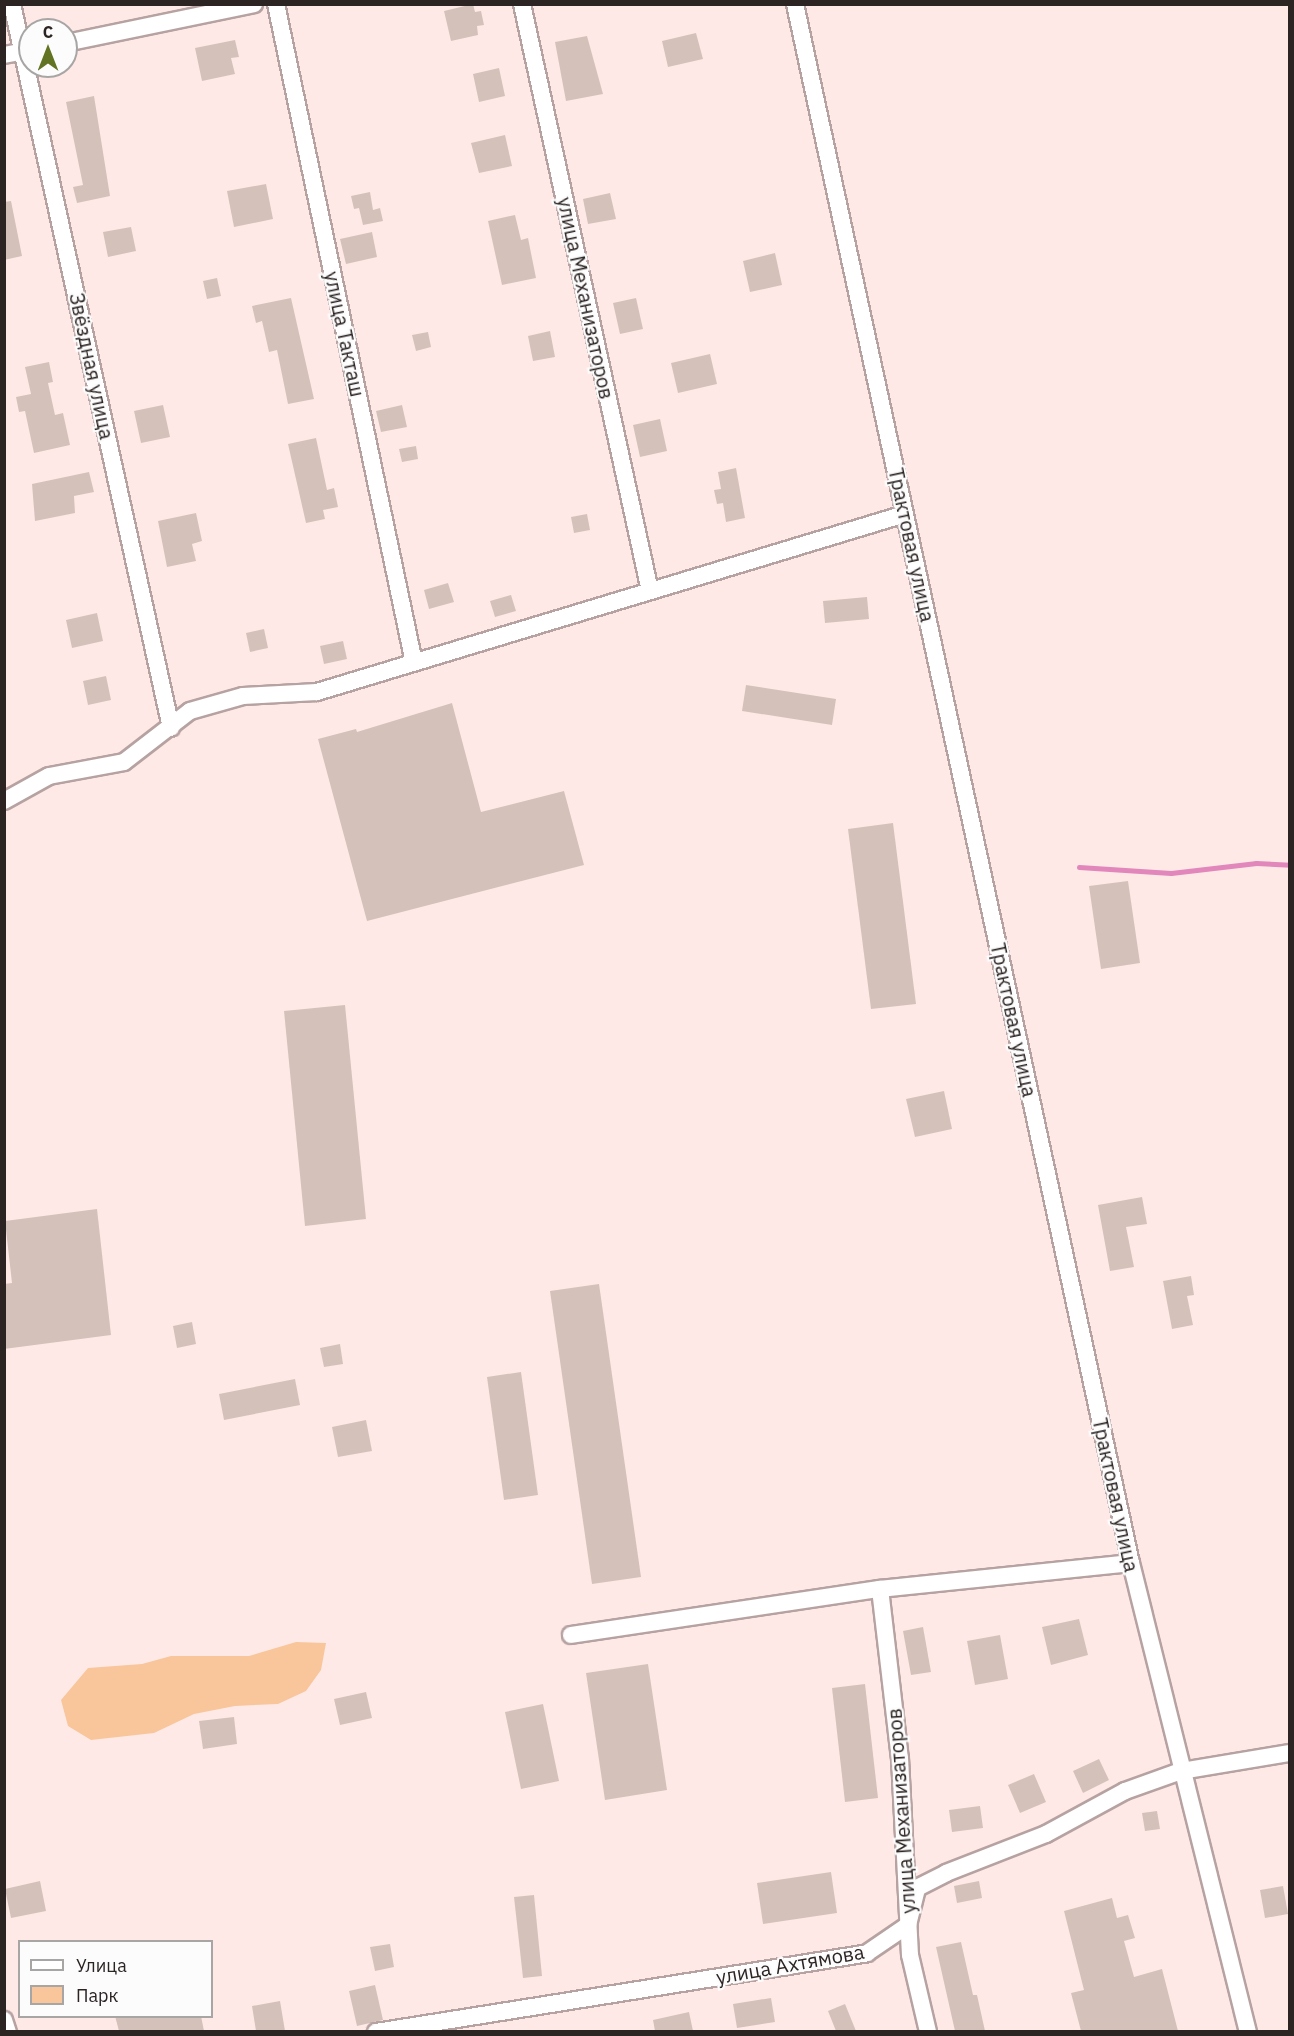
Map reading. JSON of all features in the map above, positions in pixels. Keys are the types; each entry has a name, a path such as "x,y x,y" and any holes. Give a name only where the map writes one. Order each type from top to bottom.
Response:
{"street":[{"name":"Звёздная улица","path":"12,4 18,24"},
{"path":"78,41 254,4"},
{"name":"улица Такташ","path":"276,4 414,663"},
{"name":"улица Механизаторов","path":"522,4 650,591"},
{"name":"Трактовая улица","path":"795,4 1131,1563 1181,1771 1248,2031"},
{"name":"Звёздная улица","path":"32,78 171,728"},
{"path":"4,801 49,776 124,762 171,728 190,711 243,696 317,692 905,514"},
{"path":"571,1635 880,1589 1131,1563"},
{"name":"улица Механизаторов","path":"880,1589 900,1758 910,1954 928,2031"},
{"path":"908,1925 917,1888 1046,1834 1125,1791 1181,1771 1290,1753"},
{"name":"улица Ахтямова","path":"376,2031 867,1953 908,1925"},
{"path":"4,2020 8,2031"}],"green space":[{"path":"296,1642 326,1643 321,1670 306,1691 278,1704 235,1706 194,1714 154,1733 91,1740 68,1726 61,1700 88,1668 142,1664 171,1656 249,1656"}],"building":[{"path":"473,4 475,12 481,11 484,25 477,26 478,35 451,41 444,11"},
{"path":"696,33 703,59 668,67 662,41"},
{"path":"587,36 603,94 566,101 555,42"},
{"path":"235,40 239,57 231,58 235,74 202,81 195,48"},
{"path":"499,68 505,96 479,102 473,74"},
{"path":"94,96 110,196 77,203 73,187 83,185 66,102"},
{"path":"505,135 512,166 479,173 471,143"},
{"path":"266,184 273,219 234,227 227,191"},
{"path":"370,192 373,210 380,208 383,221 363,225 359,208 354,209 351,196"},
{"path":"610,193 616,219 588,224 583,199"},
{"path":"11,201 22,256 4,260 4,202"},
{"path":"515,215 521,240 528,238 536,278 502,285 488,221"},
{"path":"131,227 136,251 108,257 103,232"},
{"path":"372,232 377,257 346,264 340,239"},
{"path":"775,253 782,285 750,292 743,261"},
{"path":"217,278 221,296 207,299 203,281"},
{"path":"291,298 314,399 288,404 277,350 269,352 262,321 256,323 252,306"},
{"path":"636,298 643,329 620,334 613,303"},
{"path":"550,331 555,357 533,361 528,336"},
{"path":"428,332 431,347 416,351 412,335"},
{"path":"710,354 717,384 678,393 671,363"},
{"path":"49,362 53,382 48,383 55,415 63,413 70,445 34,453 25,411 19,412 16,397 31,394 25,367"},
{"path":"163,405 170,437 141,443 134,411"},
{"path":"402,405 407,427 381,432 376,411"},
{"path":"660,419 667,451 640,457 633,425"},
{"path":"316,438 327,490 334,488 338,507 323,510 325,519 306,523 288,444"},
{"path":"416,446 418,459 402,462 399,449"},
{"path":"736,468 745,518 726,522 723,503 717,504 714,490 721,489 718,472"},
{"path":"89,472 94,492 74,496 75,513 35,521 32,484"},
{"path":"196,513 202,541 192,544 196,561 167,567 158,521"},
{"path":"587,514 590,530 574,533 571,517"},
{"path":"448,583 454,602 429,609 424,590"},
{"path":"511,595 516,611 495,617 490,601"},
{"path":"867,597 869,619 825,623 823,601"},
{"path":"97,613 103,641 72,648 66,620"},
{"path":"264,629 268,648 250,652 246,633"},
{"path":"343,641 347,659 324,664 320,646"},
{"path":"106,676 111,700 88,705 83,681"},
{"path":"746,685 836,699 832,725 742,711"},
{"path":"452,703 481,812 564,791 584,865 367,921 318,739 356,729 357,732"},
{"path":"893,823 916,1004 871,1009 848,829"},
{"path":"1128,881 1140,963 1101,969 1089,886"},
{"path":"345,1005 366,1219 305,1226 284,1011"},
{"path":"944,1091 952,1129 915,1137 906,1099"},
{"path":"1142,1197 1147,1224 1126,1227 1134,1267 1110,1271 1098,1205"},
{"path":"97,1209 111,1335 4,1349 4,1284 12,1283 5,1221"},
{"path":"1191,1276 1194,1295 1187,1296 1193,1325 1172,1329 1163,1281"},
{"path":"599,1284 641,1577 592,1584 550,1291"},
{"path":"192,1322 196,1344 177,1348 173,1326"},
{"path":"340,1344 343,1364 324,1367 320,1348"},
{"path":"521,1372 538,1495 504,1500 487,1377"},
{"path":"295,1379 300,1405 224,1420 219,1394"},
{"path":"366,1420 372,1451 338,1457 332,1427"},
{"path":"1079,1619 1088,1655 1051,1665 1042,1627"},
{"path":"923,1627 931,1672 911,1675 903,1631"},
{"path":"1000,1635 1008,1679 975,1685 967,1641"},
{"path":"648,1664 667,1790 605,1800 586,1673"},
{"path":"865,1684 878,1798 845,1802 832,1688"},
{"path":"366,1692 372,1718 340,1725 334,1699"},
{"path":"543,1704 559,1781 521,1789 505,1712"},
{"path":"234,1717 237,1744 203,1749 199,1721"},
{"path":"1099,1759 1109,1780 1083,1793 1073,1771"},
{"path":"1034,1774 1046,1802 1020,1813 1008,1785"},
{"path":"980,1806 983,1828 952,1832 949,1810"},
{"path":"1157,1811 1160,1829 1145,1831 1142,1813"},
{"path":"831,1872 837,1913 763,1924 757,1883"},
{"path":"40,1881 46,1911 11,1918 5,1889"},
{"path":"979,1881 982,1898 957,1903 954,1886"},
{"path":"1283,1886 1288,1914 1265,1918 1260,1890"},
{"path":"534,1895 542,1976 523,1978 514,1897"},
{"path":"1112,1898 1117,1918 1128,1915 1135,1938 1124,1941 1134,1977 1162,1969 1178,2031 1081,2031 1071,1993 1084,1990 1064,1911"},
{"path":"961,1942 973,1995 977,1995 985,2031 955,2031 936,1947"},
{"path":"390,1944 394,1967 375,1971 370,1947"},
{"path":"375,1985 383,2020 357,2026 349,1991"},
{"path":"771,1998 775,2022 737,2028 733,2004"},
{"path":"280,2001 285,2031 256,2031 252,2006"},
{"path":"845,2004 856,2031 836,2031 828,2011"},
{"path":"689,2012 693,2031 655,2031 653,2020"},
{"path":"116,2018 201,2018 204,2031 119,2031"}],"waterway":[{"path":"1079,867 1171,873 1256,863 1290,865"}]}
